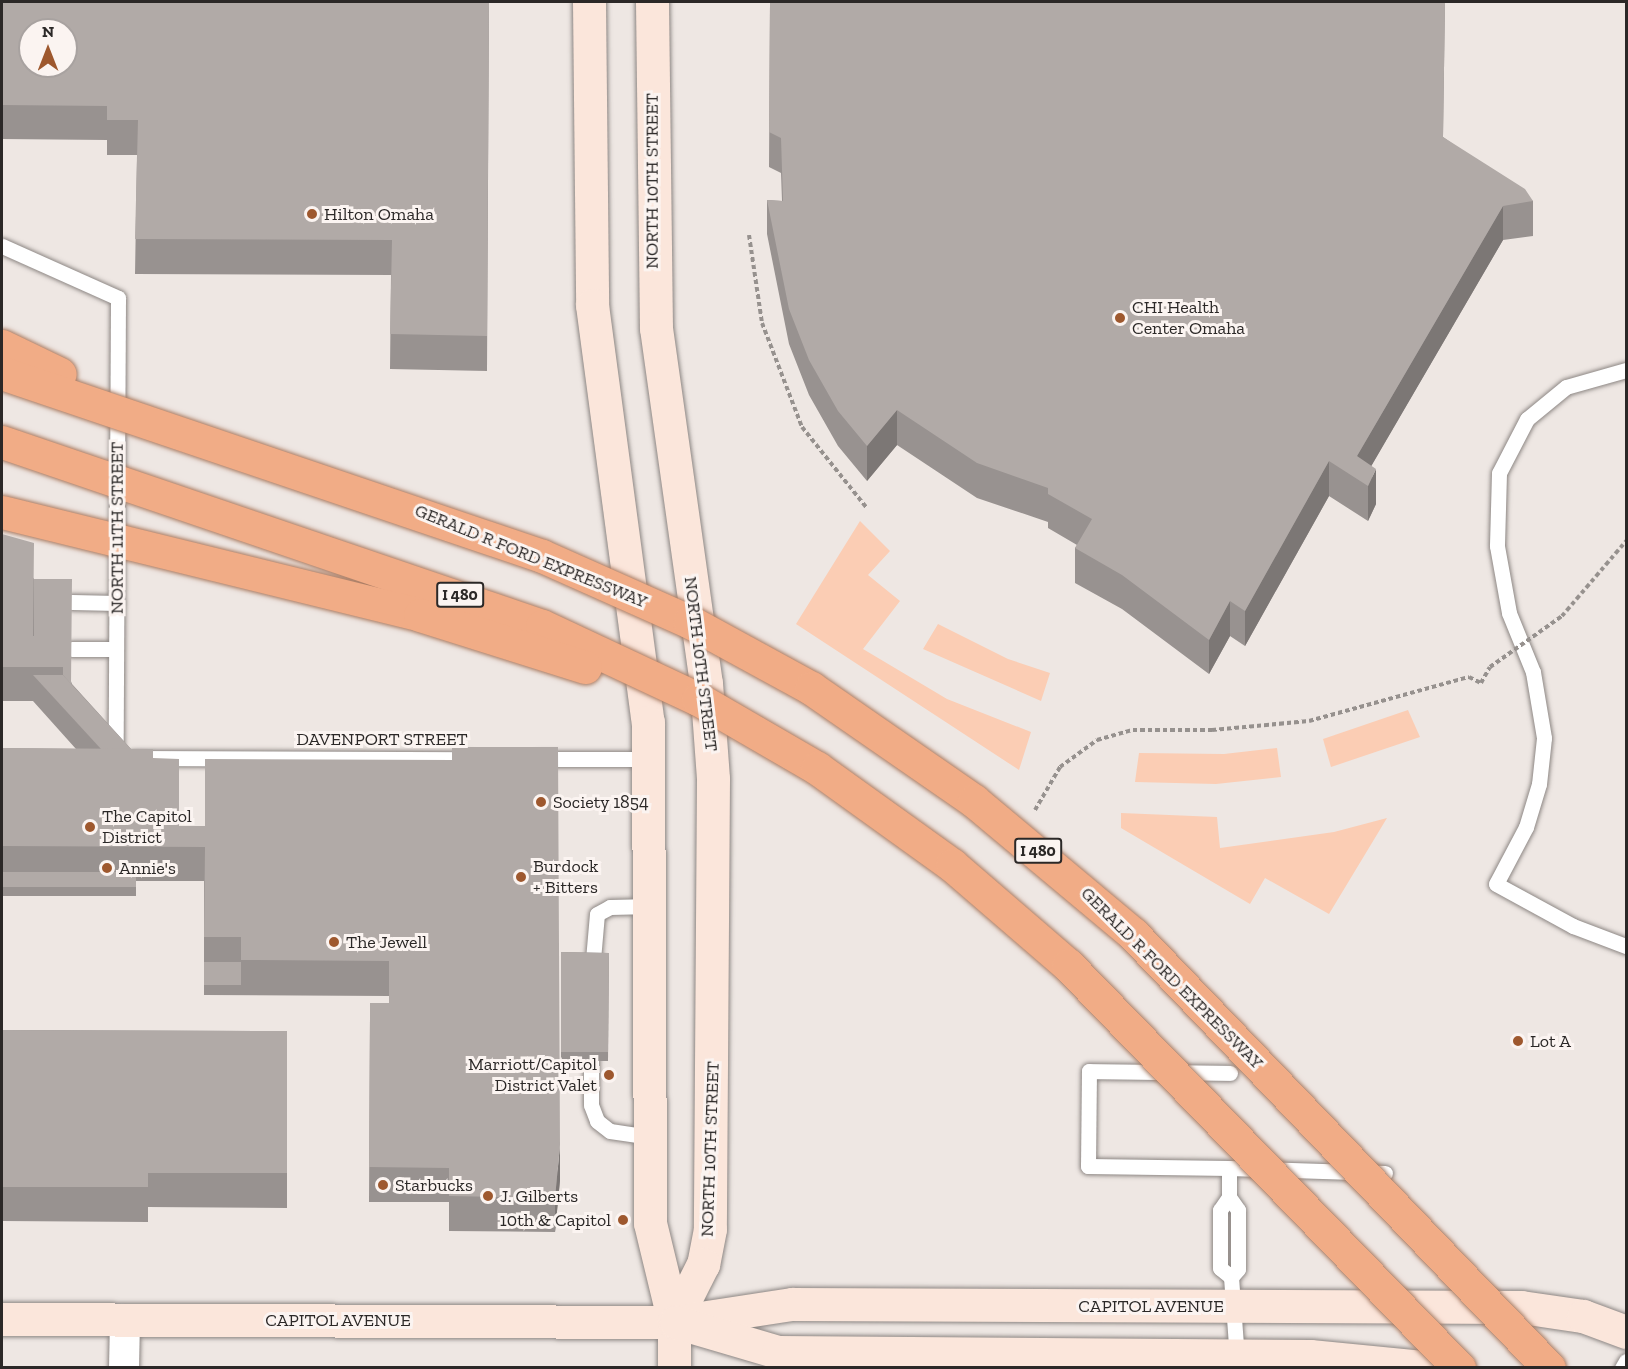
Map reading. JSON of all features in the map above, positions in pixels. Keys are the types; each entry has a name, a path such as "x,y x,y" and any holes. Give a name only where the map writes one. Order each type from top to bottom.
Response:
{"highway":[{"path":"2,346 153,414 403,506"},
{"name":"GERALD R FORD EXPRESSWAY","path":"2,373 403,506 585,574 725,639 859,719 974,801 1133,934 1549,1368"},
{"name":"I 480","path":"2,442 542,626 734,718 888,817 977,885 1092,987 1459,1368"},
{"path":"2,512 397,609 546,653 719,725 888,817"}],"main road":[{"name":"NORTH 10TH STREET","path":"588,2 594,339 641,658 650,759 652,1241 674,1322 674,1368"},
{"name":"NORTH 10TH STREET","path":"652,2 655,319 706,691 713,779 710,1229 703,1264 674,1322"},
{"name":"CAPITOL AVENUE","path":"2,1319 674,1322 771,1304 1231,1292 1521,1307 1583,1316 1626,1332"},
{"name":"CAPITOL AVENUE","path":"674,1322 778,1352 1237,1361 1432,1368"}],"street":[{"path":"124,1319 124,1368"}],"lane":[{"name":"NORTH 11TH STREET","path":"2,246 118,298 115,758"},
{"path":"1626,370 1566,387 1527,419 1499,473 1497,546 1509,613 1533,672 1544,738 1539,784 1526,827 1496,884 1573,926 1626,946"},
{"path":"72,602 117,603"},
{"path":"72,649 116,650"},
{"name":"DAVENPORT STREET","path":"115,758 484,759"},
{"path":"520,759 650,759"},
{"path":"592,984 597,914 610,907 651,906"},
{"path":"591,1031 593,1114 610,1131 650,1137"},
{"path":"1230,1073 1089,1071 1088,1166 1385,1173"},
{"path":"1229,1168 1229,1197 1238,1210 1238,1269 1231,1292 1237,1361"},
{"path":"1622,1368 1626,1361"}],"path":[{"path":"750,235 762,323 802,427 867,508"},
{"path":"1470,677 1481,683 1490,667 1562,616 1626,541"}],"shaded area":[{"path":"860,521 890,551 868,575 900,601 863,649 947,699 1031,732 1019,770 796,624"},
{"path":"938,624 1008,659 1050,673 1041,701 923,649"},
{"path":"1408,710 1420,737 1331,767 1323,739"},
{"path":"1277,748 1281,777 1216,784 1135,782 1139,753 1224,754"},
{"path":"1121,813 1217,817 1220,848 1334,832 1387,818 1329,914 1265,878 1250,904 1121,828"}],"building":[{"name":"Hilton Omaha","path":"2,2 489,2 487,336 390,334 392,240 135,239 138,120 107,120 107,106 2,105"},
{"name":"CHI Health Center Omaha","path":"770,2 1445,2 1443,137 1525,189 1533,201 1503,206 1357,456 1376,469 1368,486 1329,461 1245,611 1230,601 1209,640 1122,575 1075,548 1092,519 1048,494 1048,488 977,463 897,410 867,446 838,411 809,360 789,309 767,200 783,201 781,138 769,132"},
{"path":"2,534 34,543 33,636 63,636 63,667 2,667"},
{"path":"34,579 72,579 71,684 63,675 63,636 34,636"},
{"path":"33,675 63,675 131,749 101,749"},
{"path":"452,747 558,747 560,1145 555,1198 449,1196 449,1168 369,1167 370,1015 389,1015 389,961 241,960 241,937 204,937 205,847 2,846 2,748 153,749 153,758 179,759 179,826 205,826 205,759 452,760"},
{"path":"2,872 136,872 136,887 2,887"},
{"path":"561,952 609,953 608,1052 561,1052"},
{"path":"204,962 241,962 241,985 204,985"},
{"path":"370,1003 389,1003 389,1015 370,1015"},
{"path":"2,1030 287,1031 287,1173 148,1173 148,1187 2,1187"}],"place":[{"name":"Hilton Omaha","path":"312,214"},
{"name":"CHI Health Center Omaha","path":"1120,318"},
{"name":"Society 1854","path":"541,802"},
{"name":"The Capitol District","path":"90,827"},
{"name":"Annie's","path":"107,868"},
{"name":"Burdock + Bitters","path":"521,877"},
{"name":"The Jewell","path":"334,942"},
{"name":"Lot A","path":"1518,1041"},
{"name":"Marriott/Capitol District Valet","path":"609,1075"},
{"name":"Starbucks","path":"383,1185"},
{"name":"J. Gilberts","path":"488,1196"},
{"name":"10th & Capitol","path":"623,1220"}]}
